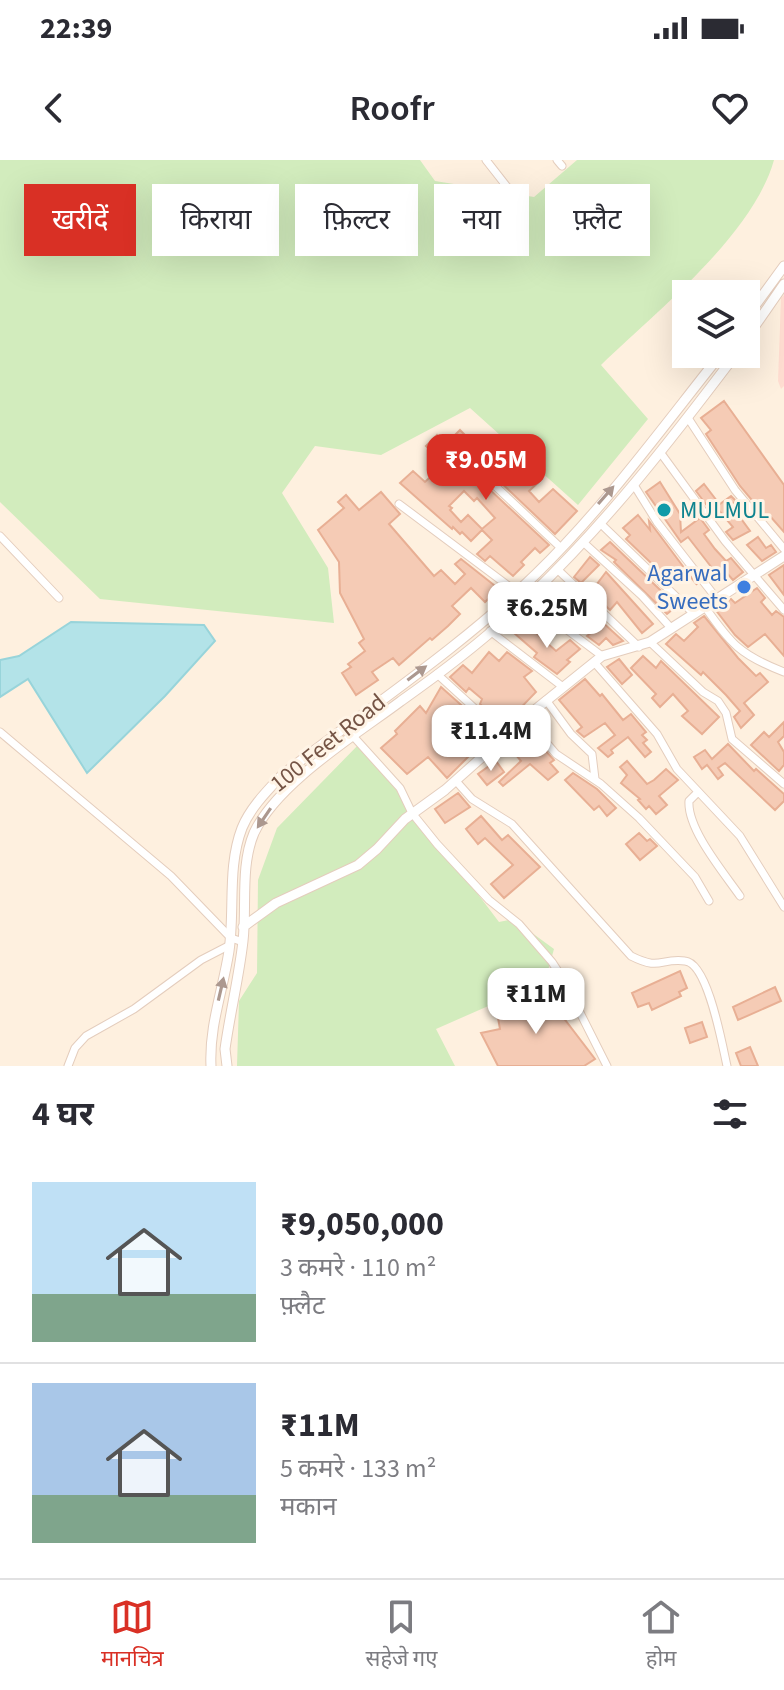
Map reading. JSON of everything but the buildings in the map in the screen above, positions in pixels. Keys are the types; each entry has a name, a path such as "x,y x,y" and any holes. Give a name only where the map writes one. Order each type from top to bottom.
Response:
{"street":[{"path":"486,160 505,184"},
{"path":"760,298 784,266"},
{"path":"760,318 784,284"},
{"path":"760,310 764,312"},
{"name":"100 Feet Road","path":"211,1066 212,1027 232,924 233,866 237,843 243,824 259,800 282,775 455,644 516,591 629,469 710,368"},
{"name":"100 Feet Road","path":"227,1066 225,1049 243,942 247,864 255,832 266,812 288,789 353,736 437,674 527,600 601,524 726,368"},
{"path":"688,418 730,483 784,549"},
{"path":"660,452 725,541 784,610"},
{"path":"491,482 560,547"},
{"path":"634,485 661,527 717,599"},
{"path":"399,504 516,591 598,659 665,745 677,769 740,836 784,907"},
{"path":"601,524 694,614"},
{"path":"0,536 59,598"},
{"path":"583,542 642,596 671,628"},
{"path":"232,924 244,927 276,903 358,865 416,811 456,781 546,700 598,659 650,642 784,556"},
{"path":"557,569 639,647"},
{"path":"705,607 738,649 754,660 784,672"},
{"path":"490,631 563,687"},
{"path":"650,642 703,692 718,701 726,713 732,739 784,784"},
{"path":"437,674 506,737"},
{"path":"546,700 571,734 592,754 595,779"},
{"path":"526,719 556,754 613,793 668,846 695,877 709,901"},
{"path":"0,732 171,876 230,941"},
{"path":"353,736 400,788 475,886 519,924 552,962 607,1066"},
{"path":"456,781 472,799 512,824 631,956 648,964 689,961 695,965 706,984 727,1066"},
{"path":"698,792 689,801 691,817 703,841 740,896"},
{"path":"68,1066 75,1048 86,1036 134,1009 230,941 243,942"}],"shaded area":[{"path":"784,295 784,386 781,389 778,381 781,298"}],"green space":[{"path":"0,160 420,160 435,181 454,184 434,184 434,256 529,256 529,196 534,197 545,188 545,256 650,256 650,184 549,184 577,160 774,160 763,188 725,244 691,280 672,280 672,299 601,365 648,419 578,505 470,408 381,455 315,446 282,493 328,568 334,623 100,599 0,502"},
{"path":"362,741 499,922 513,919 554,949 545,981 436,1029 455,1066 237,1066 239,1001 257,973 258,880 277,828"}],"water":[{"path":"71,622 204,625 215,641 87,773 28,679 0,697 0,660 19,656"}],"place":[{"name":"MULMUL","path":"664,510"},
{"name":"Agarwal Sweets","path":"744,587"}]}
